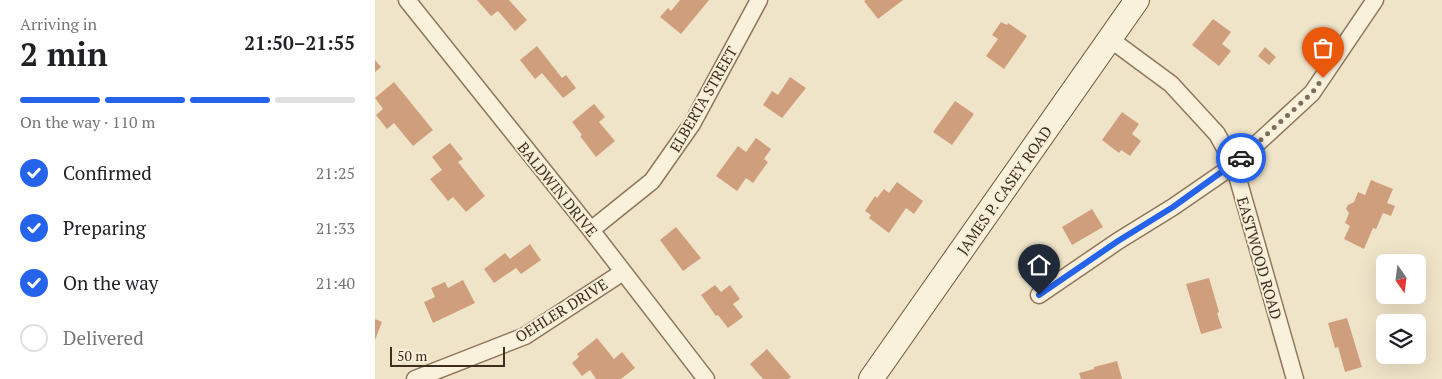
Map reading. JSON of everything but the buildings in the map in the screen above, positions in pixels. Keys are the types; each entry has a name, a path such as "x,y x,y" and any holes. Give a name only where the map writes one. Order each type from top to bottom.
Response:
{"main road":[{"name":"JAMES P. CASEY ROAD","path":"871,379 1137,0"}],"street":[{"name":"BALDWIN DRIVE","path":"407,0 591,230 707,379"},
{"name":"ELBERTA STREET","path":"591,230 652,181 692,124 759,0"},
{"path":"1039,295 1234,165 1312,93 1375,0"},
{"name":"EASTWOOD ROAD","path":"1110,39 1171,84 1217,134 1234,165 1295,379"},
{"name":"OEHLER DRIVE","path":"415,379 525,336 623,272"}],"way so far":[{"path":"1241,158 1312,93 1323,78"}],"route":[{"path":"1039,295 1118,241 1173,207 1234,165 1241,158"}]}
